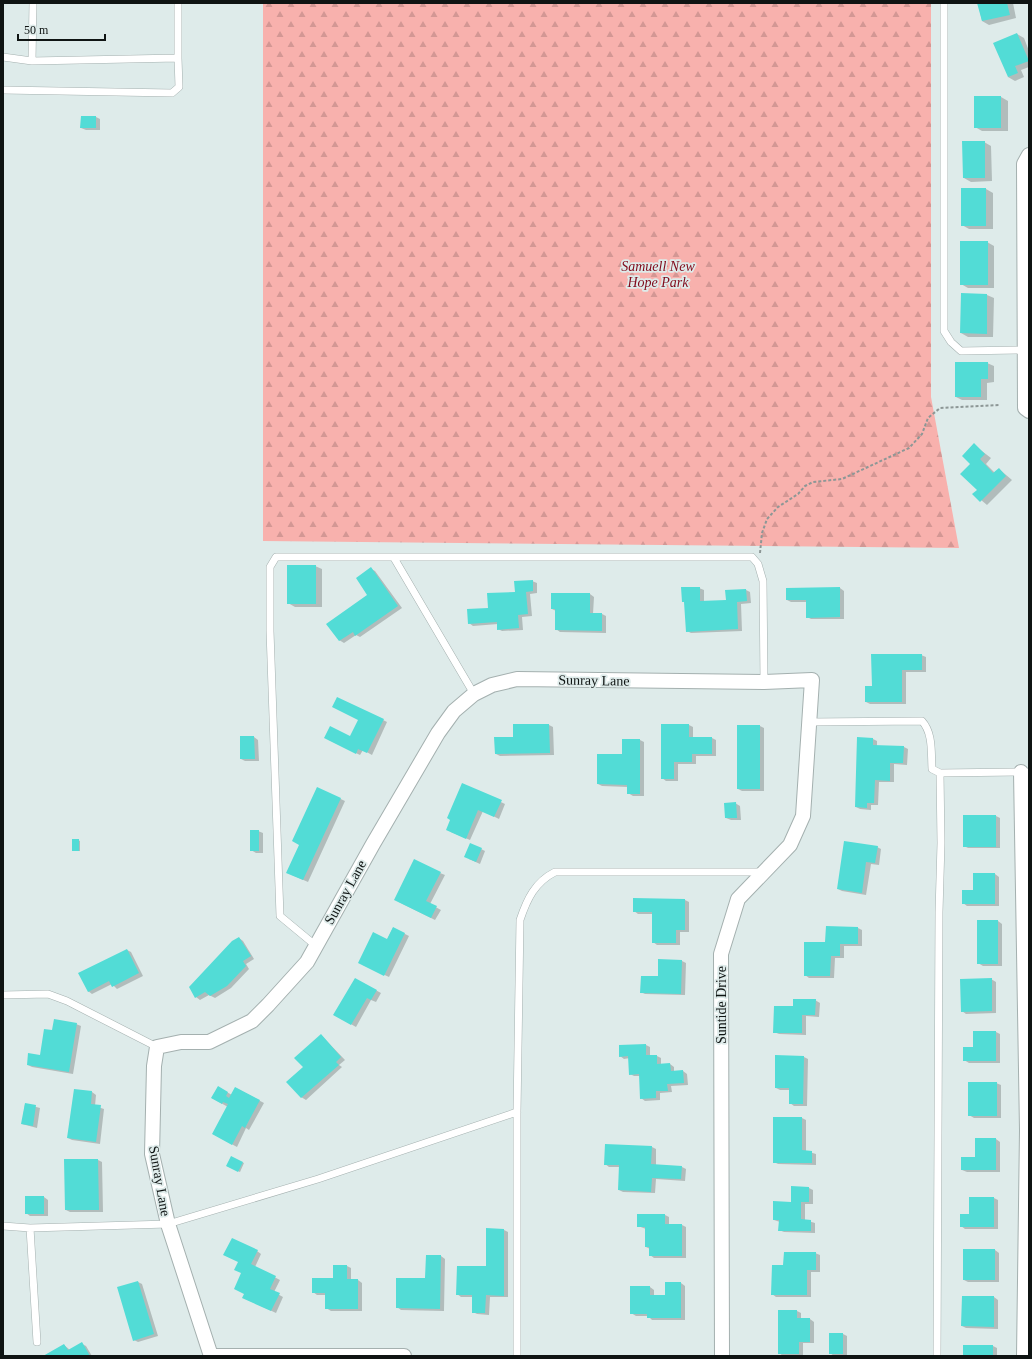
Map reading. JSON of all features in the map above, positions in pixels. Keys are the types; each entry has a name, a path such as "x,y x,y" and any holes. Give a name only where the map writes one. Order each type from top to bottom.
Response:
{"street":[{"path":"1027,410 1025,350 1027,203 1024,164 1029,155"},
{"name":"Sunray Lane","path":"211,1356 168,1224 152,1154 154,1066 157,1046 181,1042 209,1042 252,1021 307,962 315,945 438,734 454,711 474,694 492,685 517,679 764,682 812,680"},
{"name":"Suntide Drive","path":"722,1356 721,954 738,899 790,845 803,816 812,680"},
{"path":"1024,1356 1028,1130 1025,772"},
{"path":"211,1356 404,1356"}],"lane":[{"path":"32,61 33,3"},
{"path":"3,90 172,93 179,87 178,3"},
{"path":"944,3 944,331 951,342 961,351 1025,350"},
{"path":"3,57 32,61 178,58"},
{"path":"315,945 280,916 270,639 270,567 276,557 752,557 758,564 763,581 764,682"},
{"path":"394,558 474,694"},
{"path":"810,722 922,721 928,727 930,735 932,769 940,773 1025,772"},
{"path":"937,1356 941,843 940,773"},
{"path":"517,1356 517,1112 520,920 525,905 544,878 555,872 764,872"},
{"path":"3,995 48,994 67,1001 157,1046"},
{"path":"3,1226 30,1228 168,1224 318,1179 517,1112"},
{"path":"30,1228 38,1342"}],"path":[{"path":"758,564 762,533 767,519 778,507 798,494 805,486 813,482 842,479 909,448 922,434 928,418 940,408 999,405"}],"green space":[{"name":"Samuell New Hope Park","path":"263,3 931,3 931,397 959,548 263,541"}],"building":[{"path":"977,3 1007,3 1010,15 982,21"},
{"path":"1017,33 1029,61 1015,66 1018,73 1008,77 993,43"},
{"path":"974,96 1001,96 1001,128 974,128"},
{"path":"81,116 96,116 96,128 80,128"},
{"path":"962,141 985,141 985,178 963,178"},
{"path":"961,188 986,188 986,226 961,226"},
{"path":"960,241 988,241 988,285 960,285"},
{"path":"961,293 987,294 987,334 960,333"},
{"path":"955,362 988,362 988,379 981,379 981,397 955,397"},
{"path":"974,443 985,454 980,459 993,473 999,468 1006,476 980,502 972,494 977,490 960,474 970,464 962,456"},
{"path":"287,565 316,565 316,604 287,604"},
{"path":"371,567 398,606 355,636 353,632 339,641 326,624 367,595 356,578"},
{"path":"533,580 533,591 526,592 528,614 518,615 519,628 497,630 497,622 468,624 467,609 488,608 487,593 515,592 514,581"},
{"path":"681,587 700,587 700,601 726,600 725,590 746,589 747,601 737,602 738,629 686,632 684,602 682,602"},
{"path":"840,587 840,617 806,618 806,600 786,600 786,588"},
{"path":"551,593 590,593 590,613 602,613 602,631 555,630 555,609 551,609"},
{"path":"871,654 922,654 922,670 902,670 902,702 865,702 865,686 872,686"},
{"path":"337,697 384,719 367,753 358,749 356,754 324,738 330,726 350,736 358,720 332,707"},
{"path":"513,724 549,724 550,753 495,754 494,737 513,737"},
{"path":"661,724 689,724 689,737 712,737 712,754 692,754 692,762 674,762 674,779 661,779"},
{"path":"737,725 760,725 760,789 737,789"},
{"path":"240,736 254,736 255,759 240,759"},
{"path":"857,737 873,738 873,745 904,746 903,763 890,763 890,781 875,780 874,803 867,803 867,808 855,807"},
{"path":"622,739 640,739 640,794 627,794 627,785 597,784 597,754 622,754"},
{"path":"462,783 502,800 494,817 478,810 466,839 446,830 450,820 447,818"},
{"path":"317,787 341,798 303,880 286,873 299,845 292,841"},
{"path":"736,802 737,818 725,818 724,803"},
{"path":"963,815 996,815 996,847 963,847"},
{"path":"250,830 259,830 259,851 250,851"},
{"path":"72,839 79,839 79,851 72,851"},
{"path":"844,841 878,846 875,863 866,862 862,893 837,889"},
{"path":"470,843 482,848 476,862 464,857"},
{"path":"414,859 441,872 426,901 437,906 431,918 394,900"},
{"path":"973,873 995,873 995,904 962,904 962,890 973,890"},
{"path":"633,898 685,899 685,930 676,930 676,943 652,943 652,912 633,912"},
{"path":"977,920 998,920 998,964 977,964"},
{"path":"826,926 858,927 858,944 840,944 840,956 831,956 830,976 804,976 804,942 825,942"},
{"path":"393,927 405,933 384,976 358,963 373,932 387,939"},
{"path":"239,937 251,956 243,961 246,966 227,986 210,996 205,992 195,998 189,987 232,941"},
{"path":"127,949 139,973 112,987 109,981 88,992 78,973"},
{"path":"658,959 682,960 681,994 640,993 641,976 658,976"},
{"path":"355,978 377,990 371,1000 367,998 351,1025 333,1015"},
{"path":"992,978 992,1011 961,1012 960,979"},
{"path":"793,999 816,999 815,1015 802,1015 802,1033 773,1033 774,1006 793,1006"},
{"path":"54,1019 77,1023 69,1072 27,1065 28,1053 40,1055 44,1029 52,1030"},
{"path":"973,1031 996,1031 996,1061 963,1061 963,1047 973,1047"},
{"path":"321,1034 341,1057 336,1062 339,1065 301,1098 286,1082 303,1067 294,1058"},
{"path":"646,1044 646,1055 657,1055 657,1064 670,1063 671,1071 683,1070 684,1083 667,1084 668,1091 656,1091 656,1098 640,1099 639,1074 629,1075 628,1056 619,1057 619,1045"},
{"path":"775,1055 804,1056 803,1104 789,1104 789,1088 775,1088"},
{"path":"968,1082 997,1082 997,1116 968,1116"},
{"path":"218,1086 228,1092 226,1096 229,1098 235,1087 260,1100 245,1128 242,1126 232,1145 212,1134 228,1104 223,1102 222,1104 211,1098"},
{"path":"74,1089 92,1091 91,1104 101,1105 96,1142 67,1138"},
{"path":"25,1103 36,1105 33,1126 21,1124"},
{"path":"773,1117 802,1117 802,1150 812,1151 812,1163 773,1163"},
{"path":"975,1138 996,1138 996,1170 961,1170 961,1157 975,1157"},
{"path":"605,1144 652,1146 651,1164 682,1166 681,1179 652,1178 651,1192 618,1190 619,1165 604,1165"},
{"path":"231,1156 243,1162 238,1172 226,1166"},
{"path":"64,1159 98,1159 99,1210 65,1210"},
{"path":"791,1186 809,1187 809,1202 801,1202 801,1219 811,1220 811,1231 778,1231 779,1220 773,1220 773,1201 791,1202"},
{"path":"25,1196 44,1196 44,1214 25,1214"},
{"path":"969,1197 994,1197 994,1227 960,1227 960,1214 969,1214"},
{"path":"637,1214 665,1214 665,1224 682,1224 682,1256 649,1256 649,1247 645,1247 645,1227 637,1227"},
{"path":"486,1228 504,1229 504,1296 486,1295 485,1313 472,1313 472,1295 456,1295 457,1266 486,1266"},
{"path":"232,1238 258,1250 251,1264 276,1276 270,1289 280,1293 271,1311 242,1298 244,1294 234,1289 241,1273 234,1270 238,1262 223,1255"},
{"path":"963,1249 995,1249 995,1280 963,1280"},
{"path":"784,1252 816,1252 816,1270 807,1270 807,1295 771,1295 772,1265 783,1265"},
{"path":"426,1255 441,1255 440,1309 396,1308 396,1278 425,1278"},
{"path":"333,1265 347,1265 347,1279 358,1279 358,1309 325,1309 325,1293 312,1293 312,1278 333,1278"},
{"path":"138,1281 154,1334 133,1341 117,1287"},
{"path":"665,1282 681,1282 681,1318 647,1318 647,1314 630,1314 630,1286 650,1286 650,1295 665,1295"},
{"path":"962,1296 994,1296 994,1327 961,1326"},
{"path":"778,1310 797,1310 797,1318 810,1318 810,1342 799,1342 799,1354 778,1354"},
{"path":"829,1333 843,1333 843,1354 829,1354"},
{"path":"82,1342 90,1356 43,1356 64,1344 68,1350"},
{"path":"963,1345 993,1345 993,1356 963,1356"}]}
